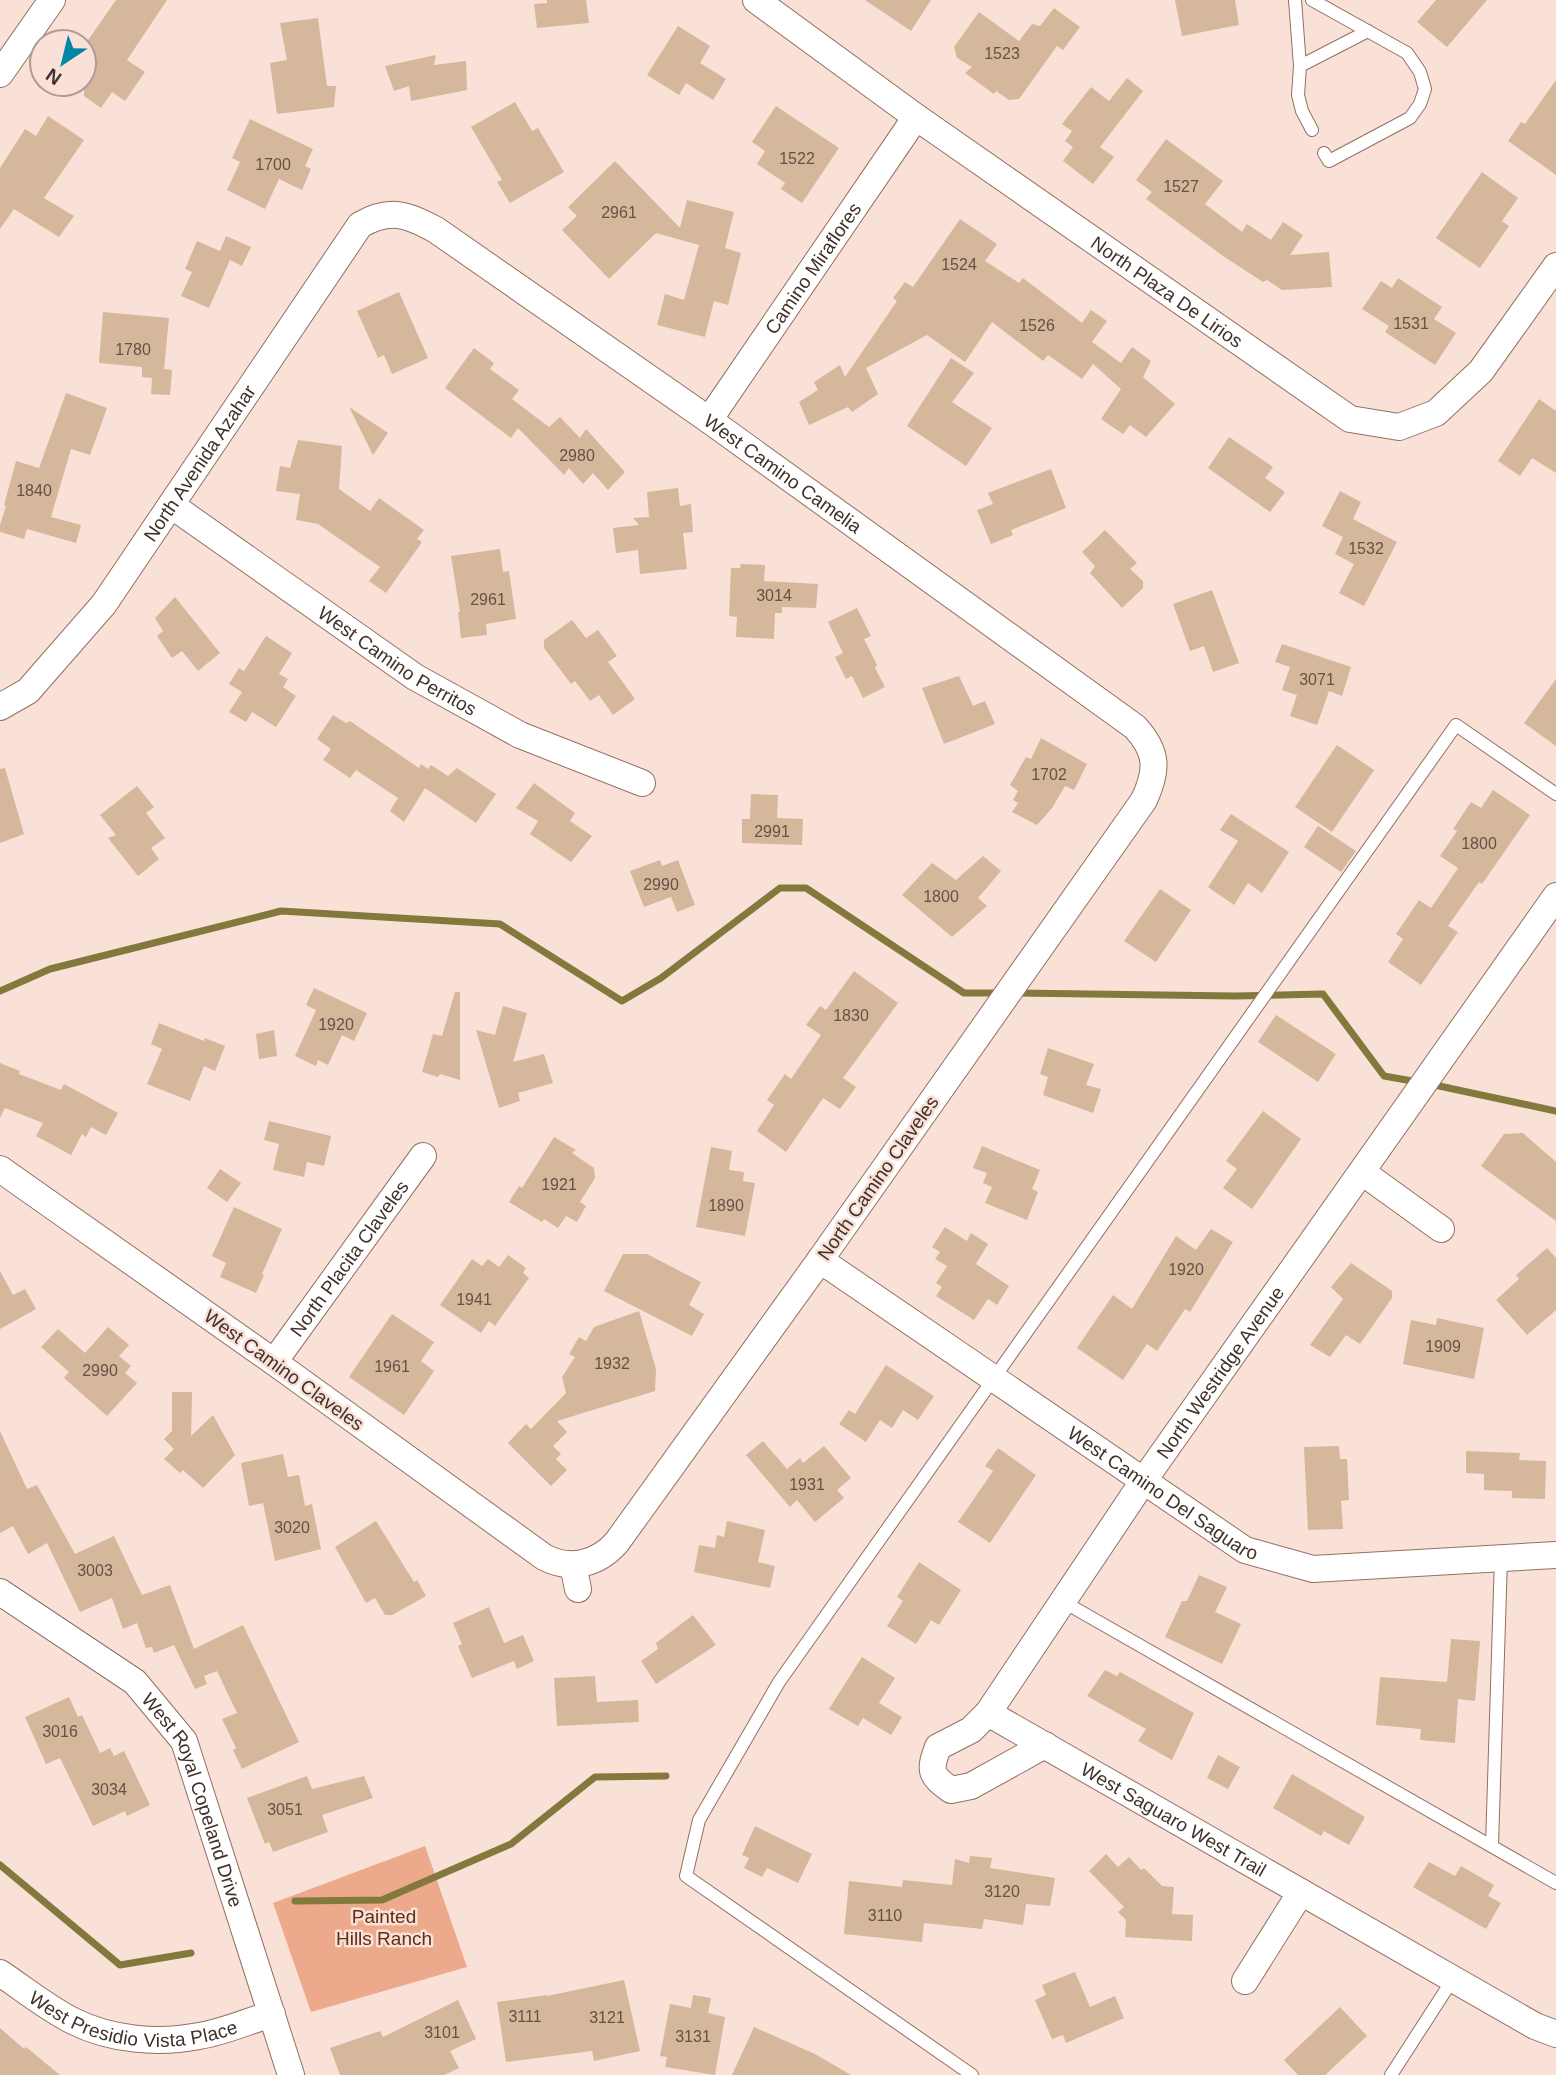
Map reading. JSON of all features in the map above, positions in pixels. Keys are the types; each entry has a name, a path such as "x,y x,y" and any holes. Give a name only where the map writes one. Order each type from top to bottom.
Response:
{"street":[{"path":"3,64 52,0"},
{"name":"North Plaza De Lirios","path":"756,0 916,117 1350,419 1399,427 1436,413 1481,371 1556,266"},
{"name":"Camino Miraflores","path":"709,420 916,117"},
{"name":"West Camino Camelia","path":"385,209 436,230 709,420 1135,727 1161,755"},
{"name":"North Avenida Azahar","path":"0,707 28,691 104,604 360,225 385,209"},
{"name":"West Camino Perritos","path":"171,505 415,677 520,735 642,783"},
{"name":"North Camino Claveles","path":"573,1573 609,1551 617,1542 820,1260 1144,800 1161,755"},
{"name":"North Westridge Avenue","path":"988,1713 1144,1480 1556,896"},
{"name":"North Placita Claveles","path":"274,1362 423,1156"},
{"name":"West Camino Claveles","path":"0,1169 274,1362 544,1558 573,1573"},
{"path":"1362,1172 1441,1229"},
{"name":"West Camino Del Saguaro","path":"820,1260 1245,1550 1313,1569 1556,1555"},
{"name":"West Royal Copeland Drive","path":"0,1592 135,1682 184,1741 291,2075"},
{"path":"988,1713 971,1730 938,1747 932,1764 936,1779 951,1790 971,1786 1045,1745"},
{"name":"West Saguaro West Trail","path":"988,1713 1535,2026 1556,2034"},
{"path":"1245,1981 1301,1892"},
{"name":"West Presidio Vista Place","path":"0,1973 71,2020 100,2032 132,2038 167,2041 201,2036 272,2014"}],"lane":[{"path":"1296,0 1300,66 1297,95 1301,111 1312,130"},
{"path":"1312,0 1407,52 1420,72 1424,89 1420,104 1410,118 1329,162 1324,153"},
{"path":"1300,66 1368,31"},
{"path":"972,2075 687,1876 699,1821 779,1682 1456,725 1556,794"},
{"path":"1492,1846 1501,1558"},
{"path":"1062,1601 1556,1882"},
{"path":"1391,2075 1453,1979"}],"green space":[{"name":"Painted Hills Ranch","path":"425,1846 467,1967 311,2012 273,1903"}],"building":[{"path":"116,0 167,0 127,60 145,72 125,101 112,92 101,108 87,98 98,98 97,28"},
{"path":"547,0 586,0 589,23 537,28 534,4 547,3"},
{"path":"865,0 931,0 911,31"},
{"path":"1175,0 1235,0 1239,25 1182,36"},
{"path":"1436,0 1487,0 1447,47 1417,22"},
{"path":"1054,8 1080,27 1063,50 1057,46 1019,99 1009,100 996,91 994,94 965,73 972,67 957,58 954,47 979,12 1019,41 1032,24 1040,26"},
{"path":"318,18 327,86 336,86 334,107 277,114 270,63 287,60 280,23"},
{"path":"678,26 710,46 700,63 726,79 713,100 686,83 679,95 647,75"},
{"path":"436,55 434,65 466,61 467,90 411,101 409,86 394,91 385,66"},
{"path":"1127,78 1143,91 1100,147 1114,157 1093,184 1063,161 1073,147 1065,141 1072,131 1062,124 1091,87 1109,101"},
{"path":"1556,80 1556,175 1508,141 1521,122 1525,124"},
{"path":"515,102 532,131 538,128 564,172 510,203 497,182 502,180 471,127"},
{"path":"776,106 839,148 802,203 781,189 785,183 757,164 765,151 752,142"},
{"path":"48,116 84,140 44,198 74,216 59,237 14,209 0,229 0,168 25,129 36,136"},
{"path":"250,119 313,149 305,166 311,169 302,190 279,179 265,209 227,190 240,162 232,158"},
{"path":"1166,139 1223,181 1205,204 1242,232 1247,224 1271,240 1283,222 1303,235 1290,255 1329,252 1332,287 1282,290 1267,280 1263,282 1146,199 1152,192 1136,180"},
{"path":"615,161 680,228 687,200 734,212 725,248 741,253 728,305 714,301 705,337 657,325 665,294 684,300 699,245 656,233 609,279 562,230 577,216 568,207"},
{"path":"1482,172 1518,198 1502,221 1509,226 1480,268 1436,238"},
{"path":"960,219 997,244 985,261 1019,283 1023,278 1082,323 1091,310 1107,321 1092,342 1121,363 1132,347 1151,361 1143,377 1175,404 1146,437 1130,425 1123,434 1101,419 1121,389 1093,364 1082,379 1048,355 1043,361 992,322 965,362 927,335 866,368 878,394 852,412 848,407 809,425 799,402 818,390 814,382 840,365 845,377 897,301 893,298 905,282 913,287"},
{"path":"226,236 251,247 242,266 230,260 209,308 181,296 192,272 185,269 197,241 220,251"},
{"path":"1398,278 1442,307 1434,319 1456,333 1435,365 1385,332 1389,326 1362,309 1381,281 1392,288"},
{"path":"399,292 428,358 392,374 384,355 378,358 357,311"},
{"path":"103,312 169,318 164,369 172,370 170,395 151,394 152,378 142,377 142,367 99,363"},
{"path":"474,348 494,363 490,369 519,390 512,399 549,427 560,417 580,438 586,429 625,472 608,490 593,473 583,484 569,468 564,475 518,428 511,438 445,388"},
{"path":"951,358 974,373 952,402 992,428 966,466 907,426"},
{"path":"66,393 107,408 90,455 71,449 51,517 81,525 76,543 27,529 24,539 0,532 16,461 39,468"},
{"path":"1539,399 1556,411 1556,473 1532,458 1520,476 1498,461"},
{"path":"349,407 388,433 373,455"},
{"path":"1229,437 1273,467 1265,478 1285,492 1270,512 1208,468"},
{"path":"298,440 342,446 339,489 370,511 379,498 424,530 417,539 422,542 386,593 369,581 380,567 318,524 296,520 300,494 276,491 280,466 290,468"},
{"path":"1051,469 1066,508 1011,530 1013,535 991,544 977,510 993,504 988,493"},
{"path":"678,488 680,506 691,504 693,532 683,533 687,569 640,574 638,550 616,553 613,528 639,525 633,518 649,517 647,492"},
{"path":"1340,491 1361,502 1353,519 1397,542 1364,606 1339,593 1354,564 1335,554 1343,537 1322,526"},
{"path":"1105,530 1137,563 1130,569 1143,581 1143,588 1122,608 1090,573 1095,566 1082,552"},
{"path":"500,549 503,572 509,571 516,619 486,624 487,635 461,638 460,612 451,556"},
{"path":"741,564 765,565 764,581 818,584 816,608 782,607 782,613 775,613 774,639 736,637 737,617 729,616 731,568 740,568"},
{"path":"1212,590 1239,663 1213,672 1204,646 1190,651 1173,604"},
{"path":"175,597 220,653 198,671 182,651 172,658 157,636 163,631 155,618"},
{"path":"857,608 871,636 864,639 885,687 863,698 852,676 846,679 835,657 843,653 828,622"},
{"path":"572,620 586,638 598,630 617,656 608,662 635,699 613,715 599,695 590,701 575,681 571,684 544,648 544,640"},
{"path":"266,636 292,653 279,674 288,679 283,687 296,696 276,727 252,712 246,722 229,712 242,692 229,684 239,668 244,671"},
{"path":"1282,644 1351,667 1342,696 1329,691 1317,725 1290,716 1297,695 1282,690 1290,667 1275,662"},
{"path":"959,676 973,706 985,701 995,724 944,744 922,688"},
{"path":"1556,679 1556,746 1524,723"},
{"path":"333,715 346,723 350,721 419,768 421,764 428,769 431,765 448,776 457,768 496,794 476,823 425,788 404,822 390,811 398,798 356,770 350,778 323,760 331,749 317,739"},
{"path":"1041,738 1087,764 1074,790 1065,786 1052,808 1037,825 1012,812 1018,803 1013,800 1018,791 1010,785 1026,757 1031,759"},
{"path":"1337,745 1374,770 1332,832 1295,807"},
{"path":"5,768 24,834 0,843 0,769"},
{"path":"534,783 575,813 570,821 592,836 571,862 530,834 538,821 516,808"},
{"path":"137,786 154,807 146,813 165,838 151,848 159,859 138,876 108,838 116,835 100,815"},
{"path":"1493,790 1530,815 1482,884 1479,882 1448,926 1458,932 1421,985 1388,962 1403,939 1396,934 1419,900 1431,908 1458,868 1440,856 1457,831 1453,829 1471,802 1481,808"},
{"path":"751,794 778,795 777,818 803,819 802,845 742,843 742,819 750,819"},
{"path":"1231,814 1289,852 1262,893 1248,883 1234,905 1208,887 1238,841 1220,830"},
{"path":"1318,826 1356,851 1341,872 1304,847"},
{"path":"983,856 1001,871 978,898 987,906 952,937 902,895 932,863 956,880"},
{"path":"660,860 662,866 678,860 695,905 677,912 671,897 644,907 630,871"},
{"path":"1160,889 1191,910 1156,962 1124,941"},
{"path":"854,971 898,1003 843,1078 856,1087 840,1109 823,1098 786,1152 757,1131 774,1105 767,1100 785,1074 791,1079 821,1035 806,1025 820,1006 826,1010"},
{"path":"314,988 367,1013 354,1041 342,1035 328,1065 318,1060 316,1066 295,1056 316,1010 306,1005"},
{"path":"455,992 460,992 460,1080 422,1072 433,1034 442,1036"},
{"path":"503,1006 527,1013 513,1062 544,1054 553,1083 518,1093 520,1101 499,1108 476,1030 495,1035"},
{"path":"1276,1015 1336,1054 1318,1082 1258,1042"},
{"path":"159,1023 204,1041 205,1038 225,1046 215,1071 204,1066 190,1101 147,1084 162,1049 151,1044"},
{"path":"274,1030 277,1056 259,1059 256,1034"},
{"path":"1048,1048 1094,1064 1086,1085 1101,1089 1093,1113 1043,1095 1048,1077 1040,1074"},
{"path":"0,1063 20,1071 19,1074 61,1090 64,1084 118,1113 106,1135 91,1127 86,1137 82,1134 71,1155 36,1136 43,1123 5,1108 0,1118"},
{"path":"1263,1111 1301,1139 1252,1209 1223,1188 1237,1169 1226,1161"},
{"path":"269,1121 331,1136 324,1166 307,1162 304,1177 273,1170 279,1144 264,1140"},
{"path":"1523,1133 1556,1162 1556,1221 1481,1166 1504,1134"},
{"path":"554,1137 576,1150 572,1153 594,1168 595,1178 580,1202 586,1206 577,1222 566,1216 558,1228 544,1219 542,1222 509,1202 519,1186 522,1188"},
{"path":"982,1146 1040,1170 1032,1189 1038,1192 1027,1220 985,1203 992,1187 983,1183 987,1173 973,1168"},
{"path":"711,1147 732,1151 729,1170 744,1172 743,1181 755,1183 745,1236 696,1227"},
{"path":"220,1169 241,1183 227,1202 207,1188"},
{"path":"234,1207 282,1229 256,1293 220,1277 226,1263 212,1256"},
{"path":"945,1227 967,1241 971,1233 988,1244 976,1264 1009,1286 997,1305 988,1299 974,1320 936,1296 942,1287 936,1283 947,1266 935,1259 940,1252 932,1247"},
{"path":"1211,1229 1233,1242 1190,1312 1185,1309 1157,1351 1147,1344 1123,1380 1077,1348 1113,1295 1132,1309 1176,1236 1196,1250"},
{"path":"1547,1248 1556,1258 1556,1310 1527,1335 1496,1300 1519,1279 1516,1275"},
{"path":"623,1254 647,1254 701,1282 689,1305 704,1314 692,1336 604,1291"},
{"path":"508,1255 526,1268 523,1273 529,1278 495,1326 489,1321 481,1333 440,1305 472,1259 482,1266 488,1259 499,1267"},
{"path":"1351,1263 1392,1291 1392,1298 1360,1344 1346,1335 1330,1357 1310,1345 1343,1299 1331,1287"},
{"path":"0,1271 13,1295 25,1289 36,1309 0,1329"},
{"path":"639,1311 656,1369 655,1391 557,1421 567,1432 553,1446 561,1454 556,1459 567,1470 551,1486 508,1443 526,1424 531,1429 566,1393 562,1377 575,1357 569,1354 579,1337 586,1341 594,1327"},
{"path":"392,1314 434,1342 421,1361 434,1371 404,1415 349,1377"},
{"path":"1437,1318 1484,1328 1474,1379 1403,1364 1411,1320 1436,1325"},
{"path":"108,1327 129,1345 119,1356 131,1366 125,1373 137,1383 107,1416 64,1378 69,1372 41,1347 58,1329 85,1353"},
{"path":"886,1365 934,1396 918,1420 903,1410 892,1428 880,1420 866,1442 839,1424 849,1410 855,1414"},
{"path":"172,1392 192,1392 191,1436 213,1415 235,1455 203,1488 183,1470 180,1473 164,1459 174,1449 164,1439 172,1431"},
{"path":"0,1431 27,1489 37,1485 75,1554 114,1536 142,1595 170,1585 194,1649 243,1625 299,1742 242,1769 233,1750 236,1748 222,1719 237,1713 217,1671 204,1676 207,1684 195,1689 174,1645 154,1653 152,1647 146,1648 137,1623 123,1629 112,1598 80,1612 47,1543 28,1554 13,1526 0,1533"},
{"path":"763,1441 787,1469 800,1458 803,1463 824,1446 851,1478 837,1490 844,1498 815,1522 797,1500 790,1507 746,1455"},
{"path":"1339,1446 1340,1459 1347,1459 1349,1500 1341,1501 1343,1529 1308,1530 1304,1447"},
{"path":"998,1448 1036,1475 990,1543 958,1522 993,1471 985,1466"},
{"path":"1466,1451 1520,1453 1519,1460 1546,1461 1545,1499 1512,1498 1512,1491 1484,1490 1484,1474 1466,1473"},
{"path":"283,1454 288,1477 299,1475 305,1506 312,1504 321,1549 275,1561 263,1503 249,1506 241,1463"},
{"path":"376,1521 414,1582 417,1580 426,1596 392,1615 385,1615 375,1598 366,1603 335,1547"},
{"path":"727,1521 765,1530 758,1562 775,1566 770,1588 694,1572 699,1545 715,1548 717,1535 724,1537"},
{"path":"919,1562 961,1590 939,1625 931,1620 916,1644 887,1626 903,1601 897,1597"},
{"path":"1199,1575 1227,1587 1215,1612 1241,1624 1222,1664 1165,1637 1182,1601 1187,1601"},
{"path":"489,1607 504,1643 523,1635 534,1661 517,1669 514,1661 472,1678 458,1646 462,1644 453,1623"},
{"path":"693,1615 716,1645 656,1684 641,1661 658,1649 656,1643"},
{"path":"1451,1639 1480,1641 1475,1701 1458,1699 1455,1743 1420,1740 1421,1729 1376,1725 1380,1677 1447,1682"},
{"path":"862,1657 895,1678 879,1703 902,1717 891,1735 863,1718 858,1726 829,1709"},
{"path":"1105,1670 1117,1676 1120,1672 1194,1713 1172,1760 1138,1741 1146,1729 1087,1696"},
{"path":"595,1676 597,1702 638,1700 639,1722 557,1726 554,1678"},
{"path":"69,1697 78,1717 82,1715 100,1753 110,1748 114,1756 124,1751 150,1805 127,1816 125,1811 93,1826 60,1758 46,1764 25,1717"},
{"path":"1218,1755 1240,1767 1228,1789 1207,1778"},
{"path":"1292,1774 1365,1817 1349,1845 1324,1831 1321,1836 1273,1808"},
{"path":"307,1776 312,1789 364,1776 373,1798 322,1815 328,1832 273,1852 269,1842 265,1844 247,1798"},
{"path":"755,1826 812,1854 798,1883 767,1868 762,1877 744,1868 749,1858 742,1855"},
{"path":"1106,1854 1118,1867 1129,1857 1162,1886 1174,1887 1172,1914 1193,1915 1192,1941 1125,1937 1126,1920 1118,1912 1124,1907 1089,1871"},
{"path":"970,1856 992,1858 990,1868 1055,1878 1050,1906 1026,1904 1023,1925 984,1919 982,1929 924,1923 922,1942 844,1934 849,1881 902,1887 903,1880 952,1885 955,1859 969,1863"},
{"path":"1429,1862 1455,1876 1461,1866 1494,1885 1488,1896 1501,1903 1486,1929 1413,1887"},
{"path":"1075,1972 1090,2007 1115,1996 1124,2018 1066,2043 1063,2035 1052,2039 1035,2000 1046,1995 1042,1985"},
{"path":"624,1980 640,2051 594,2061 592,2051 506,2062 497,2002 547,1996"},
{"path":"693,1995 711,1998 708,2013 725,2017 715,2075 665,2067 667,2057 660,2056 670,2004 691,2008"},
{"path":"458,2000 476,2039 450,2051 459,2068 444,2075 340,2075 330,2048 380,2031 383,2037"},
{"path":"1340,2007 1367,2036 1325,2075 1298,2075 1284,2060"},
{"path":"754,2027 815,2054 851,2075 732,2075"},
{"path":"0,2028 24,2049 26,2047 60,2075 0,2075"}],"waterway":[{"path":"0,991 50,969 281,911 500,924 622,1001 661,978 780,888 806,888 964,993 1002,993"},
{"path":"1017,993 1235,996 1323,994 1384,1076 1418,1082"},
{"path":"1430,1084 1556,1111"},
{"path":"295,1901 382,1900 511,1844 595,1777 666,1776"},
{"path":"0,1865 120,1965 191,1953"}]}
